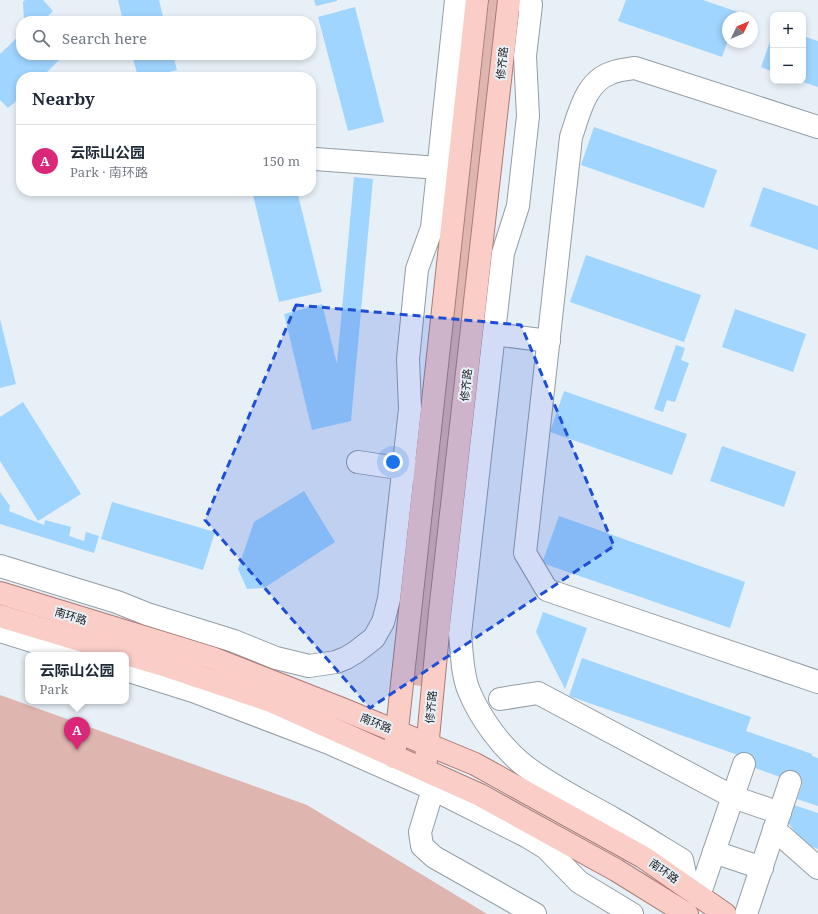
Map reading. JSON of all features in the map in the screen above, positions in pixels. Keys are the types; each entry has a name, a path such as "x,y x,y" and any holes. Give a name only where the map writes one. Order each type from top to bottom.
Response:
{"main road":[{"path":"394,757 426,472 449,168 477,0"},
{"name":"修齐路","path":"432,779 428,744 440,612 509,0"},
{"name":"南环路","path":"0,593 212,658 475,764 643,857 725,914"},
{"name":"南环路","path":"0,616 120,652"},
{"name":"南环路","path":"129,655 272,701 394,757 432,779 480,795 609,866 687,914"}],"street":[{"path":"0,566 234,641 276,658 309,666 336,662 346,658 374,638 382,622 389,599 410,409 408,359 417,269 432,228 449,168 456,0"},
{"path":"522,0 531,5 525,56 528,116 518,206 503,253 460,634 462,659 468,689 487,724 506,748 524,765 547,781 619,821 682,860 688,888"},
{"path":"818,127 636,68 610,73 592,86 582,103 571,137 525,553 547,590 818,682"},
{"path":"316,159 449,168"},
{"path":"494,334 549,341"},
{"path":"358,462 426,472"},
{"path":"258,676 328,678 354,670 378,653 390,637 415,566"},
{"path":"440,612 448,661 456,692 474,729 492,751 519,775 671,862 688,888"},
{"path":"0,631 68,652"},
{"path":"129,671 193,691 328,743 432,779 546,848 579,882 632,914"},
{"path":"500,700 538,693 777,821 818,868"},
{"path":"688,888 714,852 744,764"},
{"path":"432,779 420,832 422,846 434,858 536,914"},
{"path":"746,914 790,782"},
{"path":"714,852 762,868"}],"highlighted area":[{"path":"296,305 521,325 614,546 370,708 205,520"}],"shaded area":[{"path":"489,0 498,0 422,686 412,685"},
{"path":"0,695 307,805 487,914 0,914"}],"building":[{"path":"25,0 43,0 53,11 48,16 24,16 23,2"},
{"path":"118,0 159,0 163,16 122,16"},
{"path":"314,0 337,0 337,1 316,6"},
{"path":"626,0 703,0 738,12 722,12 722,48 725,48 722,57 618,21"},
{"path":"355,7 384,122 348,131 318,17"},
{"path":"806,37 818,41 818,87 806,83"},
{"path":"16,39 16,60 59,60 47,72 16,72 16,101 8,108 0,100 0,54"},
{"path":"770,42 770,71 761,67"},
{"path":"133,60 174,60 177,70 169,72 137,72"},
{"path":"594,127 717,170 704,208 581,165"},
{"path":"354,177 373,179 351,421 312,430 284,314 322,304 337,364"},
{"path":"763,187 818,206 818,250 750,226"},
{"path":"253,196 298,196 322,292 279,302"},
{"path":"586,255 701,295 684,342 570,302"},
{"path":"735,309 806,334 793,372 722,347"},
{"path":"0,319 16,384 0,388"},
{"path":"676,345 685,348 681,360 689,363 675,402 667,400 663,412 654,409"},
{"path":"564,391 687,434 672,475 550,432"},
{"path":"23,402 81,494 38,521 0,461 0,417"},
{"path":"722,446 796,472 784,507 710,481"},
{"path":"304,491 335,542 264,588 247,589 238,569 254,522"},
{"path":"0,492 10,506 9,511 44,525 45,520 71,527 69,536 84,541 86,532 99,536 94,553 0,524"},
{"path":"112,502 215,532 203,570 101,539"},
{"path":"559,516 745,582 730,628 542,563"},
{"path":"543,612 587,628 565,689 536,632"},
{"path":"582,658 751,717 746,731 812,754 812,756 818,758 818,806 797,799 802,785 736,761 738,755 569,696"},
{"path":"791,804 818,813 818,849 804,844 786,820"}],"place":[{"name":"云际山公园","path":"77,750"}]}
